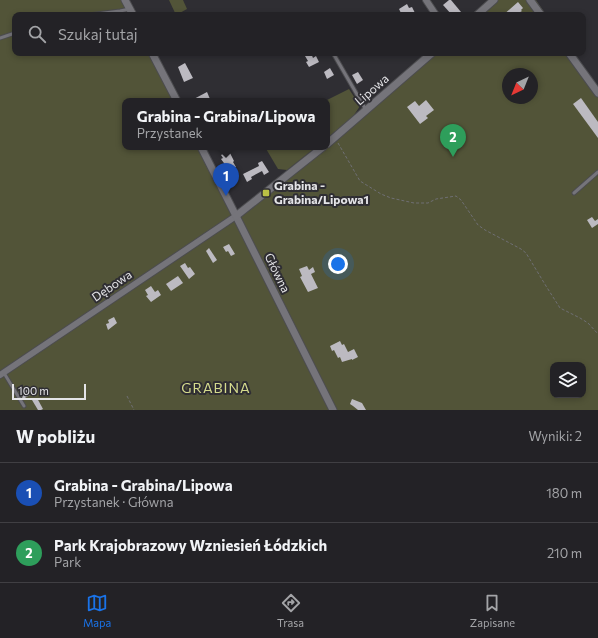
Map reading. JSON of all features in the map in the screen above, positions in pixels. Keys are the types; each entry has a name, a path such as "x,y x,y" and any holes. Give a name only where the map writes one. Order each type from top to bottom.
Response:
{"street":[{"path":"125,0 131,12"},
{"path":"426,0 434,12"},
{"path":"480,12 494,0"},
{"path":"530,0 539,12"},
{"path":"154,56 175,98"},
{"name":"Lipowa","path":"330,142 429,56"},
{"path":"571,56 598,93"},
{"name":"Główna","path":"202,150 333,410"},
{"path":"236,216 319,150"},
{"name":"Dębowa","path":"2,374 236,216"}],"lane":[{"path":"112,12 131,12"},
{"path":"0,38 12,34"},
{"path":"335,56 366,110"},
{"path":"574,193 598,172"},
{"path":"2,374 24,406"}],"path":[{"path":"330,142 338,143 360,181 390,198 414,203 428,203 436,199 456,196 478,225 526,253 560,308 588,323 598,334"},
{"path":"127,396 134,410"}],"green space":[{"path":"0,0 128,0 134,12 12,12 12,56 156,56 178,98 122,98 122,150 204,150 238,217 317,150 330,150 330,139 428,56 574,56 598,90 598,410 0,410"},
{"path":"169,0 183,0 187,9 182,12 175,12"},
{"path":"495,0 536,0 544,12 481,12"},
{"path":"349,89 360,106 352,118 330,136 330,98"},
{"path":"267,150 312,150 287,170 278,169"}],"building":[{"path":"451,0 461,12 449,12 443,5"},
{"path":"518,2 523,8 520,12 506,12"},
{"path":"407,4 409,8 412,7 414,12 400,12 399,9"},
{"path":"305,56 312,56 313,58 316,56 319,62 309,67 306,62 308,61"},
{"path":"185,63 193,78 184,82 178,67"},
{"path":"330,68 334,75 327,79 324,72"},
{"path":"358,72 363,80 357,84 352,75"},
{"path":"207,92 210,98 196,98"},
{"path":"581,98 598,122 598,138 573,104"},
{"path":"426,100 434,110 426,116 428,118 420,124 407,107 415,101 419,106"},
{"path":"229,151 236,167 229,170 221,159 223,158 221,155"},
{"path":"262,161 269,172 264,175 262,171 251,177 252,179 247,182 243,174 259,166 258,163"},
{"path":"592,217 595,221 598,219 598,224 592,228 587,220"},
{"path":"229,244 235,254 231,256 223,247"},
{"path":"209,248 217,260 213,263 206,251"},
{"path":"185,263 195,274 189,279 180,266"},
{"path":"307,266 309,270 313,267 315,272 311,274 318,288 308,292 300,277 302,276 299,269"},
{"path":"178,276 183,283 171,291 166,284"},
{"path":"151,286 155,292 158,290 161,295 151,302 146,296 148,295 145,290"},
{"path":"114,317 117,323 108,330 106,324 109,323 108,320"},
{"path":"340,341 342,345 344,344 348,352 354,349 358,357 342,362 334,350 332,351 330,346"},
{"path":"26,389 30,395 23,399 20,393"},
{"path":"37,398 43,409 41,410 38,410 32,400"},
{"path":"352,399 362,403 366,410 358,410 350,404"}],"place":[{"name":"Park Krajobrazowy Wzniesień Łódzkich","path":"453,157"},
{"name":"Grabina - Grabina/Lipowa1","path":"266,193"},
{"name":"Grabina - Grabina/Lipowa","path":"226,196"}],"district":[{"name":"GRABINA","path":"216,388"}]}
